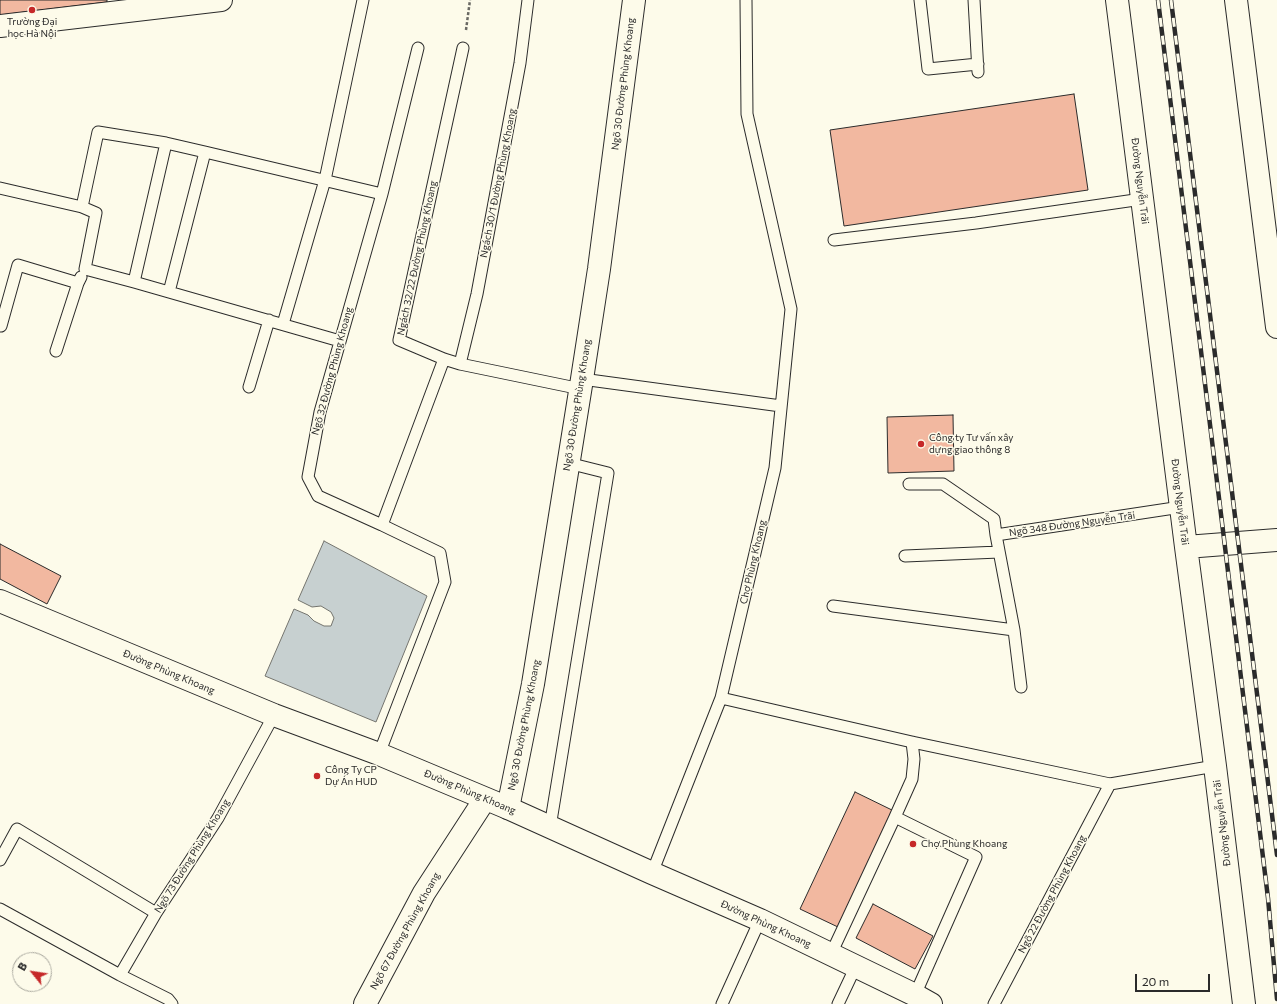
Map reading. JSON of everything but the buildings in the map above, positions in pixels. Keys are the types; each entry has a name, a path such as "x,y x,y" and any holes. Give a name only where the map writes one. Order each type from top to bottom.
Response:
{"main road":[{"path":"0,26 221,0"},
{"name":"Ngõ 30 Đường Phùng Khoang","path":"508,808 533,684 582,384 599,269 634,0"},
{"name":"Đường Nguyễn Trãi","path":"1117,0 1244,1004"},
{"path":"1236,0 1271,237 1277,327"},
{"path":"1186,547 1277,540"},
{"name":"Đường Phùng Khoang","path":"1,603 274,715 379,754 508,808 760,920 923,999"},
{"name":"Ngõ 67 Đường Phùng Khoang","path":"365,1004 424,893 485,799"}],"lane":[{"path":"283,324 325,180 363,0"},
{"name":"Ngách 30/1 Đường Phùng Khoang","path":"460,364 477,294 517,78 528,0"},
{"name":"Chợ Phùng Khoang","path":"652,873 721,698 775,468 791,309 747,114 746,0"},
{"path":"920,0 928,68 978,68 974,0"},
{"name":"Ngõ 32 Đường Phùng Khoang","path":"379,754 445,582 440,554 382,525 318,496 308,477 320,412 382,194 418,48"},
{"name":"Ngách 32/22 Đường Phùng Khoang","path":"444,359 399,340 463,48"},
{"path":"82,207 98,132 166,143 382,194"},
{"path":"134,282 166,143"},
{"path":"169,292 205,152"},
{"path":"0,188 82,207 96,213 85,269 78,282 56,351"},
{"path":"834,240 976,223 1142,199"},
{"path":"1,326 18,265 78,282"},
{"path":"85,269 340,341"},
{"path":"249,387 269,320"},
{"path":"382,525 444,359 460,364 582,384 781,406"},
{"path":"550,827 608,473 568,463"},
{"path":"909,484 943,484 994,519 996,535"},
{"name":"Ngõ 348 Đường Nguyễn Trãi","path":"1021,687 1014,630 996,535 1181,507"},
{"path":"905,556 999,552"},
{"path":"833,606 1014,630"},
{"path":"721,698 912,742 1110,784 1215,766"},
{"name":"Ngõ 73 Đường Phùng Khoang","path":"120,975 156,912 218,818 274,715"},
{"path":"831,954 912,779 914,759 912,742"},
{"name":"Ngõ 22 Đường Phùng Khoang","path":"994,1004 1110,784"},
{"path":"895,817 976,857 923,999"},
{"path":"0,860 17,828 156,912"},
{"path":"0,909 120,975 168,999 172,1004"},
{"path":"722,1004 760,920"},
{"path":"838,1004 856,966"}],"path":[{"path":"463,48 470,0"}],"shaded area":[{"path":"324,541 427,596 376,722 265,676 294,609 308,615 314,621 324,626 331,626 334,618 331,612 321,606 312,607 298,600"}],"railway":[{"path":"1158,0 1268,898 1277,999"},
{"path":"1171,0 1277,855"}],"place":[{"name":"Trường Đại học Hà Nội","path":"32,10"},
{"name":"Công ty Tư vấn xây dựng giao thông 8","path":"921,444"},
{"name":"Công Ty CP Dự Án HUD","path":"317,776"},
{"name":"Chợ Phùng Khoang","path":"913,844"}]}
